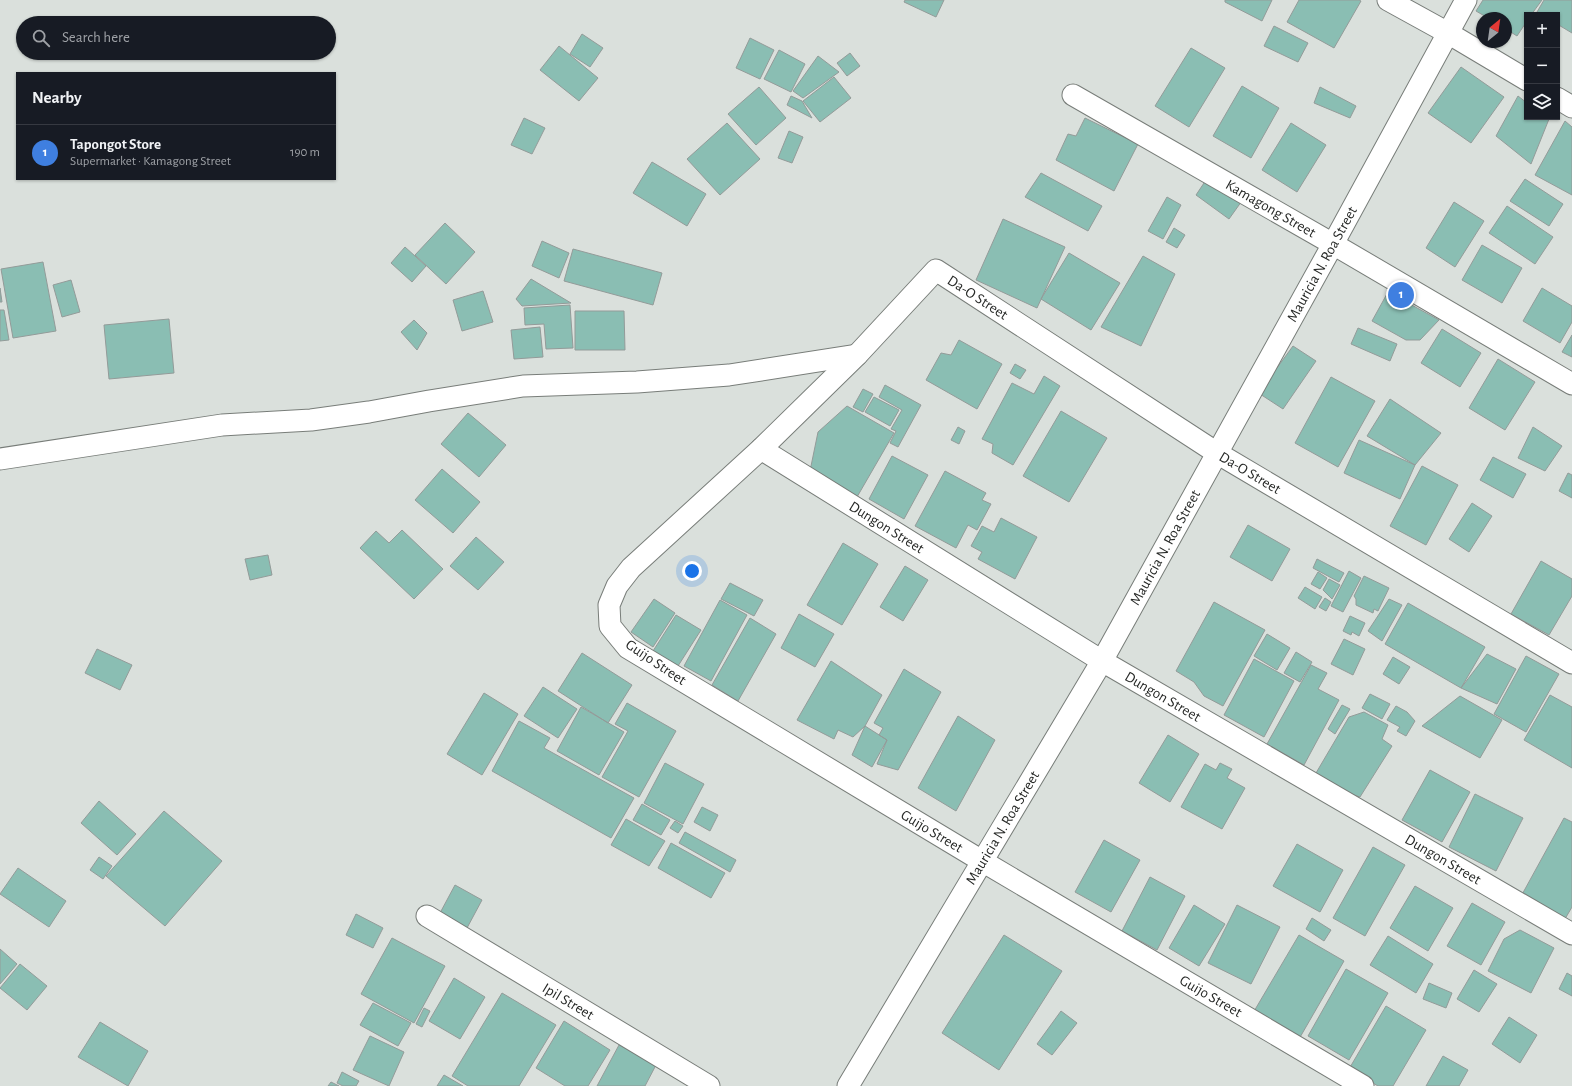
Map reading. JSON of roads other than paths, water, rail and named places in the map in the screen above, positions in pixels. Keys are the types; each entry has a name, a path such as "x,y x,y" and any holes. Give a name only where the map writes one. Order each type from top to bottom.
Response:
{"street":[{"path":"1388,0 1448,33 1524,78"},
{"name":"Mauricia N. Roa Street","path":"848,1086 1102,661 1466,0"},
{"name":"Kamagong Street","path":"1073,95 1333,244 1572,384"},
{"path":"1560,100 1572,107"},
{"name":"Da-O Street","path":"856,355 936,270 1218,452 1572,662"},
{"path":"761,449 856,355"},
{"path":"0,459 222,425 311,420 369,412 523,386 637,382 729,375 856,355"},
{"name":"Guijo Street","path":"761,449 631,568 616,586 609,605 610,626 628,648 982,862 1363,1086"},
{"name":"Dungon Street","path":"761,449 1102,661 1572,934"},
{"name":"Ipil Street","path":"427,916 709,1086"}],"place":[{"name":"Tapongot Store","path":"1401,295"}]}
